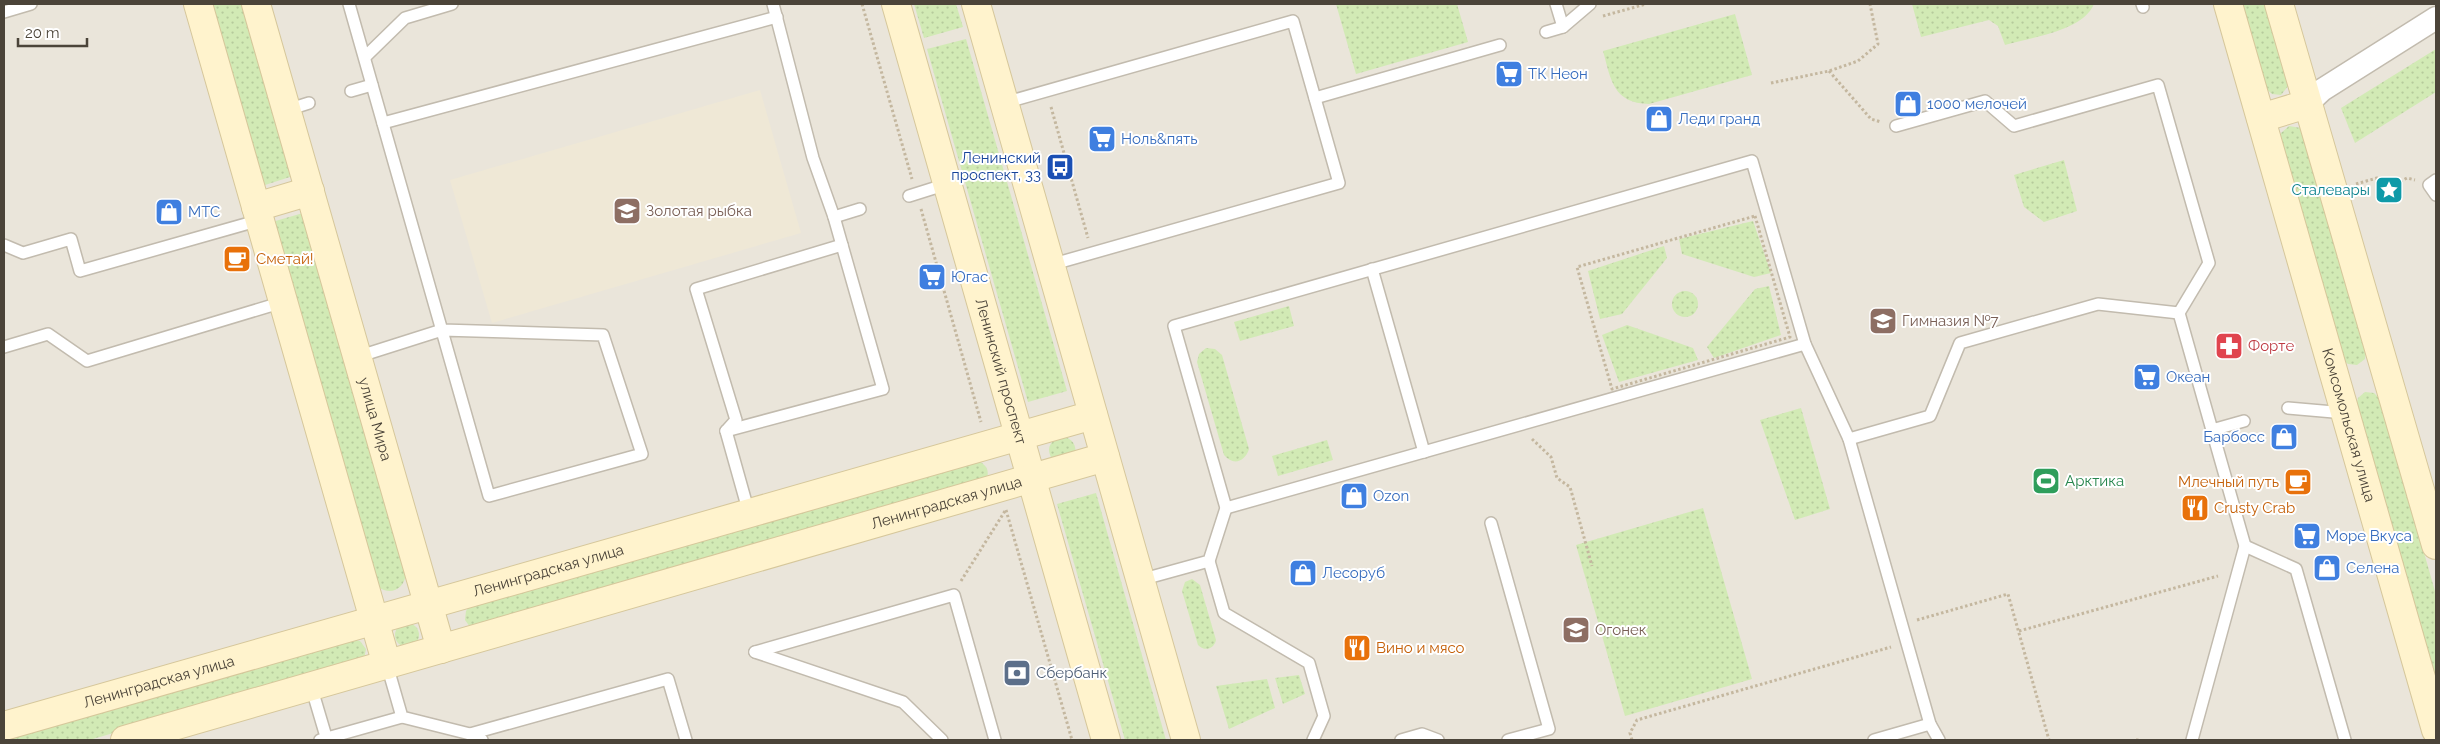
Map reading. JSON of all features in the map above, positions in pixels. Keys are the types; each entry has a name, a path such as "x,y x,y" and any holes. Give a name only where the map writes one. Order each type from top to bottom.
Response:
{"street":[{"path":"198,4 387,665"},
{"name":"улица Мира","path":"256,4 298,106 310,191 440,649"},
{"name":"Ленинский проспект","path":"896,4 1106,740"},
{"path":"976,4 1186,740"},
{"name":"Комсомольская улица","path":"2228,4 2347,413 2436,730"},
{"path":"2279,4 2434,528"},
{"path":"2261,118 2308,104 2322,90 2436,18"},
{"path":"258,214 310,191"},
{"name":"Ленинградская улица","path":"4,726 1093,415"},
{"name":"Ленинградская улица","path":"125,740 1105,457"}],"lane":[{"path":"4,12 31,4"},
{"path":"349,4 442,330 489,496 642,454 603,335 442,330 357,357"},
{"path":"364,57 405,18 452,4"},
{"path":"726,431 883,388 834,217 814,158 773,4"},
{"path":"1556,4 1563,27"},
{"path":"1546,32 1563,27 1590,4"},
{"path":"383,123 776,17"},
{"path":"1004,103 1293,21 1315,98 1339,183 1050,265"},
{"path":"1315,98 1500,45"},
{"path":"351,91 372,85"},
{"path":"1896,126 1985,101 2014,126 2158,85 2209,263 2179,313 2245,546 2192,740"},
{"path":"1313,740 1324,716 1309,663 1224,613 1209,560 1226,508 1174,326 1752,161 1805,344 1849,439 1930,724 1939,740"},
{"path":"2436,180 2430,185 2436,196"},
{"path":"913,195 947,184"},
{"path":"834,217 860,210"},
{"path":"4,245 23,253 71,239 80,271 258,214"},
{"path":"726,431 736,420 696,289 842,245"},
{"path":"1372,269 1424,452"},
{"path":"4,346 48,334 87,361 283,302"},
{"path":"1849,439 1930,416 1960,343 2098,304 2179,313"},
{"path":"1226,508 1805,344"},
{"path":"2288,408 2347,413"},
{"path":"2212,430 2244,421"},
{"path":"726,431 749,513"},
{"path":"1491,523 1550,729 1508,740"},
{"path":"2245,546 2296,569 2345,740"},
{"path":"1140,580 1209,560"},
{"path":"942,740 903,702 755,652 954,595 995,740"},
{"path":"387,665 402,717"},
{"path":"470,737 668,679 686,740"},
{"path":"312,686 324,740 402,717 482,740"},
{"path":"1874,740 1930,724"},
{"path":"1401,740 1422,734 1438,740"}],"path":[{"path":"862,4 913,195 984,431"},
{"path":"1771,83 1829,71 1858,61 1878,44 1870,4"},
{"path":"1829,71 1871,119 1896,126"},
{"path":"1046,91 1092,253"},
{"path":"2351,185 2378,178 2400,182 2407,178"},
{"path":"1755,216 1790,337 1612,389 1577,267 1755,216"},
{"path":"1518,425 1551,457 1557,478 1570,487 1592,566"},
{"path":"1006,510 1072,740"},
{"path":"2019,631 2238,571"},
{"path":"1902,624 2008,594 2049,740"},
{"path":"1632,740 1630,733 1637,720 1907,643"},
{"path":"2136,740 2141,740"}],"shaded area":[{"path":"4,4 2436,4 2436,740 4,740"},
{"name":"Золотая рыбка","path":"760,90 801,233 492,323 450,180"}],"green space":[{"path":"210,4 244,4 293,176 262,186"},
{"path":"914,4 956,4 963,27 924,38"},
{"path":"1336,4 1457,4 1468,42 1356,74"},
{"path":"1912,4 2094,4 2079,21 2068,27 2042,36 2005,45 1998,26 1989,20 1921,37"},
{"path":"2242,4 2268,4 2289,85 2281,95 2272,94 2265,88"},
{"path":"1735,14 1752,75 1649,104 1637,103 1628,99 1615,88 1603,51"},
{"path":"966,39 1067,391 1028,402 927,49"},
{"path":"2436,49 2436,92 2355,143 2341,108"},
{"path":"2289,126 2301,128 2366,350 2365,359 2357,365 2348,364 2344,361 2280,138 2281,133"},
{"path":"2064,160 2077,211 2044,222 2024,207 2014,175"},
{"path":"303,213 406,574 403,584 392,591 383,590 378,587 272,222"},
{"path":"1753,221 1771,273 1754,277 1682,254 1679,239"},
{"path":"1664,246 1667,258 1622,314 1600,319 1588,271"},
{"path":"1769,286 1781,335 1714,358 1707,347 1755,289"},
{"path":"1685,291 1694,295 1698,304 1694,313 1685,317 1676,313 1672,304 1676,295"},
{"path":"1289,306 1294,326 1240,341 1234,322"},
{"path":"1627,325 1693,348 1698,360 1619,382 1602,335"},
{"path":"1206,348 1215,349 1222,355 1249,449 1242,460 1231,461 1224,455 1197,362 1199,354"},
{"path":"2365,392 2374,393 2381,400 2436,595 2436,686 2356,406 2358,398"},
{"path":"1801,408 1830,509 1795,520 1760,420"},
{"path":"1062,436 1073,443 1075,456 1052,459 1049,451 1050,445"},
{"path":"1327,440 1333,460 1278,476 1272,456"},
{"path":"978,461 984,464 987,469 986,481 470,627 465,620 466,611 469,607"},
{"path":"1096,493 1166,740 1125,740 1057,504"},
{"path":"1703,508 1752,679 1625,716 1576,545"},
{"path":"1192,579 1200,585 1216,640 1209,649 1198,645 1182,591 1185,582"},
{"path":"407,623 416,626 419,635 416,644 407,647 398,644 395,635 398,626"},
{"path":"355,640 360,641 366,649 364,659 356,664 89,740 4,740 4,738"},
{"path":"1299,675 1305,694 1283,704 1275,678"},
{"path":"1267,679 1275,708 1229,729 1216,686"}],"place":[{"name":"ТК Неон","path":"1509,74"},
{"name":"1000 мелочей","path":"1908,104"},
{"name":"Леди гранд","path":"1659,119"},
{"name":"Ноль&пять","path":"1102,139"},
{"name":"Ленинский проспект, 33","path":"1060,167"},
{"name":"Сталевары","path":"2389,190"},
{"name":"Золотая рыбка","path":"627,211"},
{"name":"МТС","path":"169,212"},
{"name":"Сметай!","path":"237,259"},
{"name":"Югас","path":"932,277"},
{"name":"Гимназия №7","path":"1883,321"},
{"name":"Форте","path":"2229,346"},
{"name":"Океан","path":"2147,377"},
{"name":"Барбосс","path":"2284,437"},
{"name":"Арктика","path":"2046,481"},
{"name":"Млечный путь","path":"2298,482"},
{"name":"Ozon","path":"1354,496"},
{"name":"Crusty Crab","path":"2195,508"},
{"name":"Море Вкуса","path":"2307,536"},
{"name":"Селена","path":"2327,568"},
{"name":"Лесоруб","path":"1303,573"},
{"name":"Огонек","path":"1576,630"},
{"name":"Вино и мясо","path":"1357,648"},
{"name":"Сбербанк","path":"1017,673"}]}
